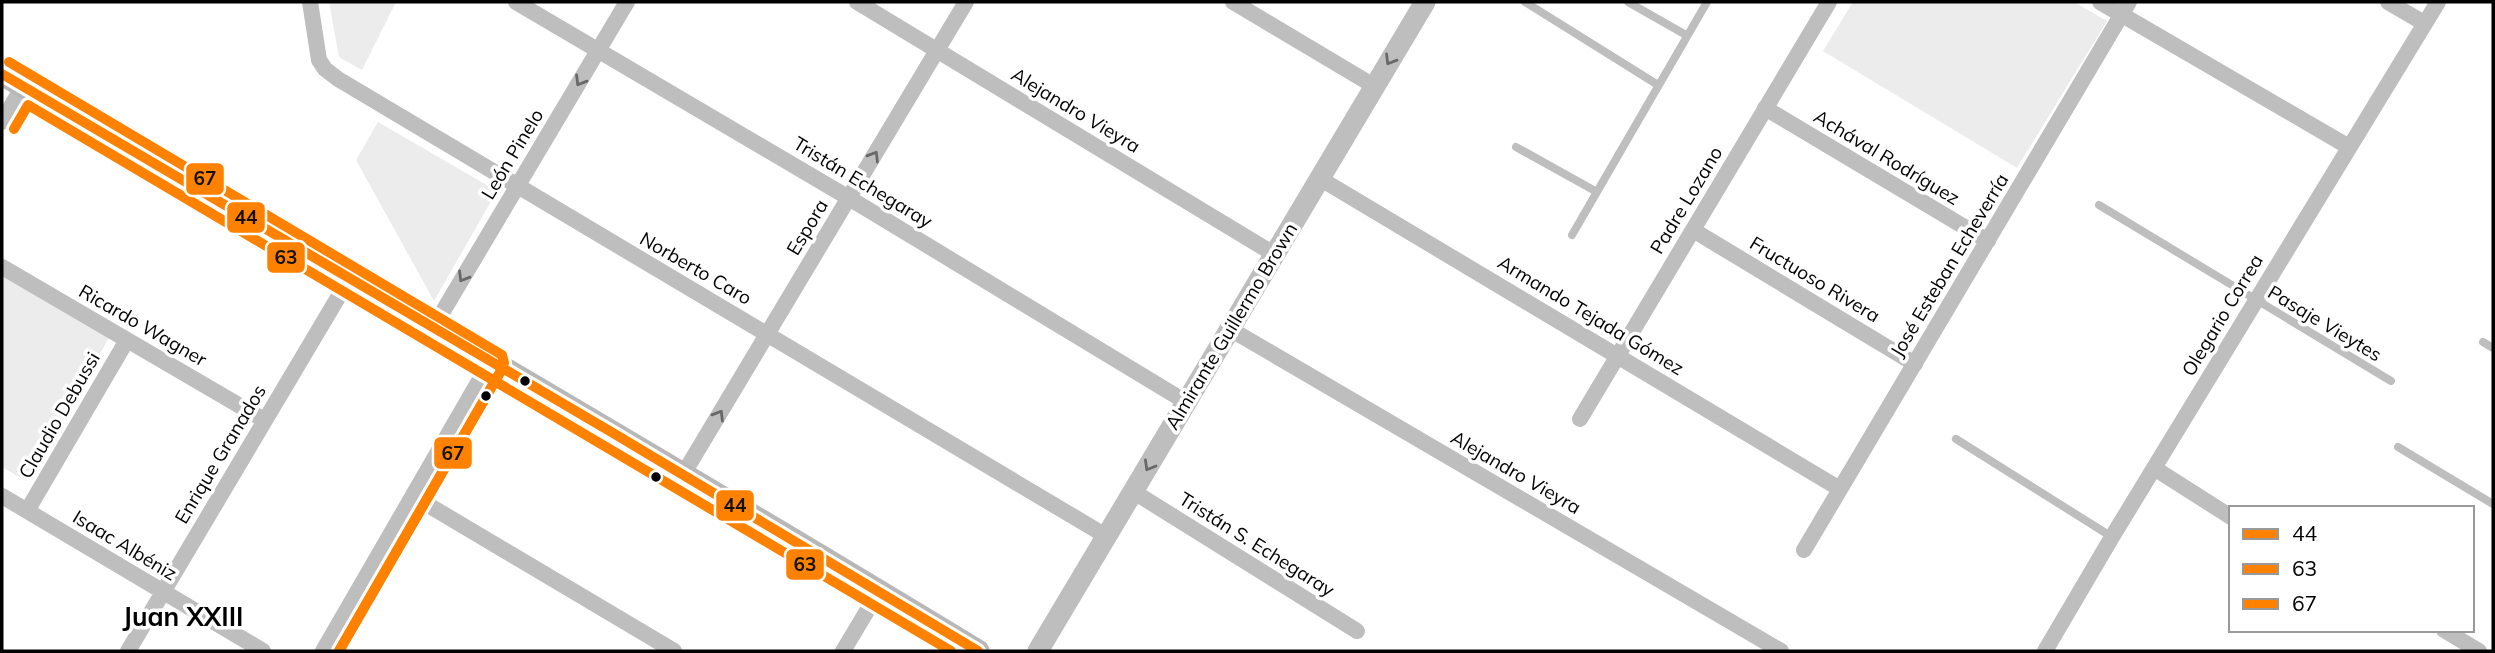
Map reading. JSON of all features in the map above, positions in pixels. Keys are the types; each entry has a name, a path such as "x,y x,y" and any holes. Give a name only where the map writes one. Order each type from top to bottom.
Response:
{"main road":[{"path":"2,74 490,362 684,473 978,651"}],"street":[{"name":"Norberto Caro","path":"310,2 319,60 325,69 517,188 1106,536"},
{"name":"Tristán Echegaray","path":"516,2 849,198 1186,402"},
{"name":"León Pinelo","path":"433,328 627,2"},
{"name":"Alejandro Vieyra","path":"857,2 1274,254"},
{"name":"Espora","path":"684,473 966,2"},
{"path":"1233,2 1374,86"},
{"name":"Almirante Guillermo Brown","path":"1038,651 1426,2"},
{"name":"Padre Lozano","path":"1580,419 1829,2"},
{"path":"2099,2 2125,8 2349,147"},
{"path":"2388,2 2424,23"},
{"name":"Olegario Correa","path":"2045,651 2438,2"},
{"name":"José Esteban Echeverría","path":"1804,550 2125,8"},
{"path":"2,122 23,86"},
{"name":"Achával Rodríguez","path":"1765,108 1987,241"},
{"name":"Armando Tejada Gómez","path":"1319,178 1840,489"},
{"name":"Fructuoso Rivera","path":"1693,230 1915,364"},
{"name":"Ricardo Wagner","path":"2,267 264,420"},
{"name":"Enrique Granados","path":"128,651 349,279"},
{"name":"Alejandro Vieyra","path":"1230,329 1781,651"},
{"name":"Claudio Debussi","path":"27,511 127,340"},
{"path":"323,651 490,362"},
{"path":"2154,468 2229,516"},
{"name":"Tristán S. Echegaray","path":"1134,492 1357,631"},
{"name":"Isaac Albéniz","path":"2,496 263,651"},
{"path":"413,496 655,646 674,651"},
{"path":"843,651 879,591"},
{"path":"2447,632 2479,651"}],"lane":[{"path":"1525,2 1658,85"},
{"path":"1628,2 1686,35"},
{"path":"1573,235 1707,2"},
{"path":"1516,147 1597,192"},
{"name":"Pasaje Vieytes","path":"2099,205 2391,381"},
{"path":"2483,342 2493,348"},
{"path":"1956,439 2112,537"},
{"path":"2398,447 2493,504"}],"shaded area":[{"path":"329,2 396,2 362,70 339,57"},
{"path":"1853,2 2074,2 2107,21 2017,168 1823,51"},
{"path":"378,122 497,191 434,301 356,160"},
{"path":"2,276 109,338 26,481 2,467"}],"transit line":[{"name":"67","path":"9,62 502,355 502,369 339,651"},
{"name":"44","path":"2,74 978,651"},
{"name":"63","path":"14,129 28,105 951,651"},
{"name":"63","path":"339,651 502,369"}],"district":[{"name":"Juan XXIII","path":"183,616"}]}
